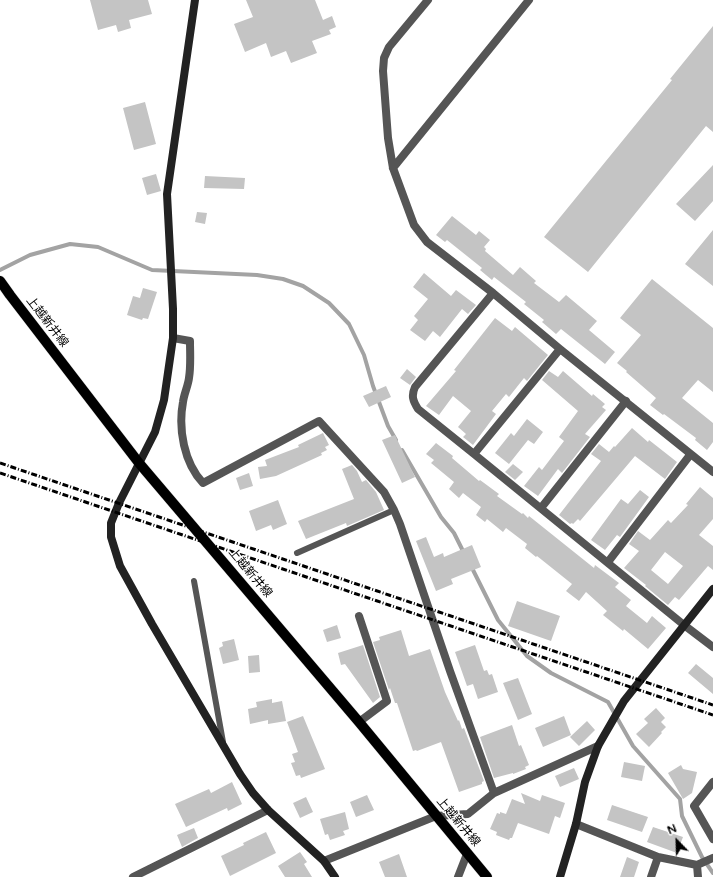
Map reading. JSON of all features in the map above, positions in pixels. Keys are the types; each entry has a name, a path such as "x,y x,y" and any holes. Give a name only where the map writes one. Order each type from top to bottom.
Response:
{"main road":[{"name":"上越新井線","path":"0,281 140,463 359,722 487,877"}],"street":[{"path":"195,0 167,194 173,309 173,338 164,400 155,432 119,503 111,523 111,537 120,566 152,624 223,746 253,792 268,810 324,861 335,877"},
{"path":"428,0 389,47 384,58 383,71 388,138 393,168 414,225 427,242 713,472"},
{"path":"393,168 529,0"},
{"path":"492,293 415,387 412,393 413,401 418,409 713,647"},
{"path":"173,338 190,341 189,379 183,402 182,427 185,449 190,463 195,475 203,483 319,421 384,492 394,510 494,793"},
{"path":"474,454 560,349"},
{"path":"541,508 626,401"},
{"path":"608,562 690,455"},
{"path":"560,877 576,824 585,782 598,746 624,701 713,589"},
{"path":"359,722 387,701 360,616"},
{"path":"324,861 436,816 468,814 494,793 598,746"},
{"path":"713,782 694,806 713,839"},
{"path":"132,877 268,810"},
{"path":"576,824 658,857 697,865 713,858"},
{"path":"458,877 467,854"},
{"path":"651,877 658,857"},
{"path":"697,865 698,877"}],"lane":[{"path":"297,553 394,510"},
{"path":"194,581 223,746"}],"building":[{"path":"90,0 148,0 152,14 129,20 131,28 118,32 116,25 98,30"},
{"path":"246,0 315,0 323,20 332,16 336,27 329,30 331,34 312,41 317,53 291,63 286,51 271,57 266,43 245,52 234,24 253,17"},
{"path":"713,26 713,132 706,126 588,272 544,237 672,80 670,79"},
{"path":"145,102 156,144 134,150 123,108"},
{"path":"713,165 713,201 695,221 676,204"},
{"path":"156,174 161,191 147,195 142,178"},
{"path":"205,176 245,178 244,189 204,188"},
{"path":"197,212 207,213 205,224 195,222"},
{"path":"452,216 476,235 479,231 490,240 484,247 486,249 485,251 513,275 520,267 536,281 534,283 559,302 566,295 597,321 589,330 615,352 605,364 561,329 556,334 542,322 544,320 524,304 526,302 494,277 492,280 480,270 482,268 447,240 445,242 436,235"},
{"path":"713,230 713,286 685,264"},
{"path":"424,273 451,296 456,290 476,305 468,314 462,309 440,337 433,331 425,341 410,330 418,320 414,316 428,299 413,287"},
{"path":"652,279 713,328 713,392 698,380 682,398 713,423 713,442 707,450 695,440 696,438 650,405 656,398 617,363 641,335 620,318"},
{"path":"143,288 157,292 148,319 143,318 142,320 127,315 133,296 140,298"},
{"path":"495,318 512,331 515,327 548,355 527,381 524,378 509,397 506,394 492,411 496,414 473,445 463,437 466,434 458,427 471,411 453,396 439,415 426,406 456,371 454,370"},
{"path":"407,369 416,377 410,385 400,378"},
{"path":"549,371 558,377 563,371 592,396 593,394 605,404 602,407 606,410 585,434 590,437 562,473 558,469 538,496 524,486 539,467 542,470 564,441 559,437 578,411 542,380"},
{"path":"386,386 391,397 369,407 363,396"},
{"path":"527,419 543,432 534,444 528,440 509,464 495,453 511,433 514,436"},
{"path":"632,428 648,442 649,440 677,462 665,479 635,456 580,521 578,519 573,524 570,524 559,515 601,461 591,454 599,444 609,452"},
{"path":"323,433 329,445 325,447 327,450 321,453 322,455 276,476 260,479 258,467 267,466 265,460 299,447 298,445"},
{"path":"395,435 415,477 402,483 382,440"},
{"path":"436,443 453,456 452,458 479,481 480,480 499,494 497,496 528,518 529,516 594,568 595,565 619,583 615,587 631,600 626,606 647,623 652,616 666,628 648,649 624,629 623,631 603,615 607,611 586,592 579,601 566,591 572,584 525,548 527,544 506,528 503,532 487,519 485,522 476,515 481,507 463,493 459,498 449,489 454,482 431,463 434,460 426,454"},
{"path":"513,464 523,472 515,480 505,472"},
{"path":"352,465 357,471 362,482 366,480 376,492 384,510 347,526 346,523 306,539 298,521 354,499 342,469"},
{"path":"249,473 253,486 240,490 236,478"},
{"path":"700,487 713,498 713,519 699,535 713,546 713,570 708,566 679,600 675,597 668,605 624,568 639,551 629,544 638,531 650,540 668,520 671,523 688,505 686,504","holes":["665,552 683,566 668,584 651,570"]},
{"path":"640,490 649,497 620,537 617,535 605,550 591,540 621,499 628,504"},
{"path":"278,500 287,524 273,530 271,525 256,531 249,511"},
{"path":"426,537 434,557 443,553 444,557 472,545 481,567 451,579 453,584 436,591 416,541"},
{"path":"517,601 560,616 551,641 508,626"},
{"path":"337,625 341,638 327,642 323,630"},
{"path":"401,630 409,656 430,649 445,692 462,729 464,728 484,781 482,784 459,792 441,742 417,751 413,751 397,703 395,703 390,688 389,690 373,642 380,640 379,637"},
{"path":"234,639 239,660 223,664 219,648 223,646 222,642"},
{"path":"363,645 380,697 373,703 345,664 341,665 338,653"},
{"path":"475,645 484,671 487,670 489,675 492,674 498,692 478,699 473,684 467,686 455,652"},
{"path":"259,655 260,672 249,673 248,656"},
{"path":"696,664 713,678 713,694 688,673"},
{"path":"518,678 532,714 518,720 503,683"},
{"path":"272,699 272,703 282,701 286,721 268,724 268,720 250,724 248,709 257,707 256,702"},
{"path":"656,708 665,718 661,722 666,727 649,747 636,734 648,723 644,719"},
{"path":"303,716 325,769 301,778 300,775 296,776 291,763 295,762 292,754 298,752 287,722"},
{"path":"564,716 571,735 543,747 535,728"},
{"path":"587,721 595,730 579,746 570,737"},
{"path":"512,725 519,746 521,745 529,765 525,767 526,769 513,774 494,778 480,737"},
{"path":"624,762 645,766 642,781 621,777"},
{"path":"681,765 683,769 697,772 692,793 683,799 668,773"},
{"path":"574,768 579,779 560,787 555,776"},
{"path":"232,782 242,804 228,811 227,808 186,827 175,804 209,789 211,793"},
{"path":"521,793 540,801 542,795 565,803 560,818 555,816 549,834 518,823 512,838 509,840 496,835 497,832 490,829 497,813 500,814 500,812 506,814 512,799 525,804"},
{"path":"367,795 374,810 356,817 350,802"},
{"path":"306,797 313,812 300,818 293,803"},
{"path":"612,805 648,817 642,832 607,820"},
{"path":"345,812 349,829 343,831 345,835 330,840 328,834 325,835 320,819"},
{"path":"653,827 683,837 677,853 647,842"},
{"path":"194,828 198,838 182,847 177,835"},
{"path":"266,832 276,853 230,876 221,856"},
{"path":"300,852 307,862 304,864 312,877 285,877 278,866"},
{"path":"399,854 407,877 385,877 379,862"},
{"path":"627,857 639,862 634,877 620,877"}],"waterway":[{"path":"0,270 30,255 70,244 98,247 152,270 257,275 283,279 303,286 329,303 349,324 364,355 373,386 388,426 396,440"},
{"path":"402,450 441,517 454,533 464,553"},
{"path":"471,566 498,620 527,656 551,673 608,702 633,746 680,799 682,816 702,857 713,873"}],"railway":[{"path":"0,463 713,705"},
{"path":"0,473 713,715"}]}
